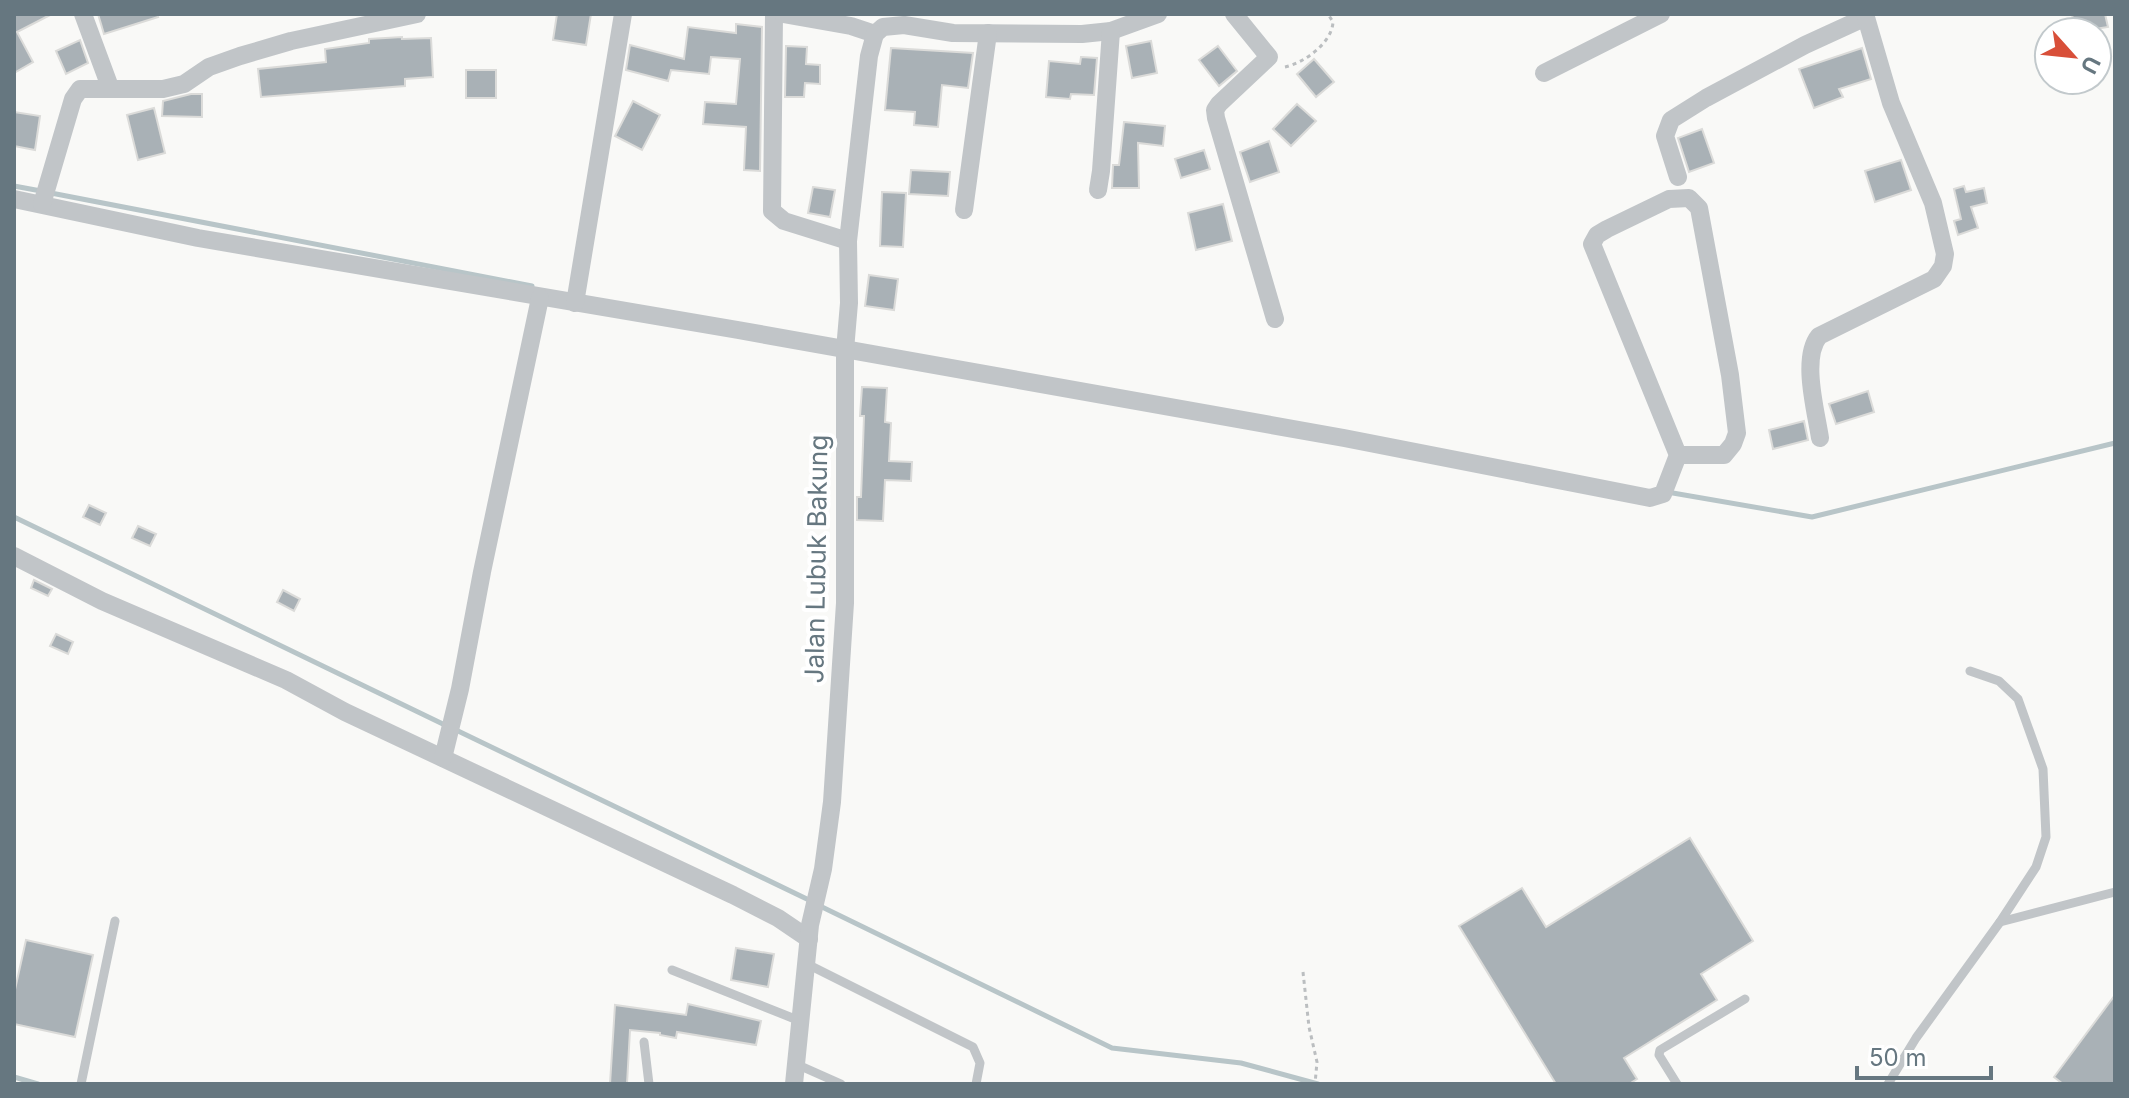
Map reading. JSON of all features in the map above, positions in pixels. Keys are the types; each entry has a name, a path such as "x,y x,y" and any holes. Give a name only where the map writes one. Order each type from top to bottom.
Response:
{"street":[{"path":"83,14 110,87"},
{"path":"42,201 73,99 80,89 163,89 184,84 209,67 240,56 353,22 417,14"},
{"path":"576,301 623,14"},
{"path":"774,14 772,211 784,221 848,241"},
{"path":"783,14 852,20 875,34 883,27 955,23 988,33 1082,34 1111,31 1158,14"},
{"path":"1082,34 1085,14"},
{"path":"1234,14 1269,57 1215,110 1275,319"},
{"path":"1544,73 1651,16"},
{"path":"1678,177 1665,136 1671,120 1706,98 1865,16 1891,103 1933,203 1945,254 1943,266 1934,279 1819,336 1814,342 1811,351 1812,387 1820,438"},
{"path":"1098,190 1111,31"},
{"path":"964,210 988,33"},
{"name":"Jalan Lubuk Bakung","path":"794,1084 810,932 832,802 845,603 848,241 869,56 875,34"},
{"path":"14,199 42,201 103,220 185,236 845,348 1344,438 1650,498 1658,497 1668,484 1676,459 1592,244 1597,235 1631,217 1669,199 1689,198 1699,208 1730,375 1737,433 1724,455 1676,459"},
{"path":"445,752 540,298"},
{"path":"14,556 102,601 286,680 345,712 445,752 810,932"}],"lane":[{"path":"1888,1084 1916,1038 2036,867 2046,837 2043,769 2018,699 1999,681 1970,671"},
{"path":"2000,922 2115,892"},
{"path":"81,1082 115,921"},
{"path":"806,963 973,1047 980,1063 976,1084"},
{"path":"672,970 800,1021"},
{"path":"1677,1084 1659,1055 1660,1050 1745,999"},
{"path":"644,1042 649,1084"},
{"path":"796,1064 841,1084"}],"path":[{"path":"1269,57 1285,67 1313,52 1330,38 1333,22 1328,14"},
{"path":"1303,972 1309,1027 1317,1062 1315,1084"}],"building":[{"path":"14,14 52,14 17,32 33,62 14,73"},
{"path":"98,14 157,14 158,17 104,34"},
{"path":"557,14 591,14 586,45 553,40"},
{"path":"2072,14 2105,16 2072,16"},
{"path":"736,24 762,27 760,171 744,170 746,127 703,124 705,102 736,104 740,59 711,57 709,74 671,70 668,81 626,70 630,45 684,59 688,27 736,33"},
{"path":"431,38 433,77 405,79 405,86 261,97 258,69 326,62 325,49 369,43 369,39"},
{"path":"80,40 88,63 66,74 56,51"},
{"path":"1151,41 1157,73 1132,78 1126,46"},
{"path":"786,46 807,47 806,64 820,65 820,84 805,83 804,97 785,97"},
{"path":"1218,46 1237,71 1219,86 1199,60"},
{"path":"891,48 973,53 968,88 942,85 938,127 914,125 915,112 885,110"},
{"path":"1862,48 1871,79 1839,89 1843,97 1814,108 1799,69"},
{"path":"1081,57 1097,58 1094,95 1071,94 1070,99 1046,97 1049,61 1080,64"},
{"path":"1314,59 1334,82 1316,97 1297,74"},
{"path":"466,70 496,70 496,98 466,98"},
{"path":"202,94 202,117 162,116 163,101"},
{"path":"633,101 660,115 642,150 615,136"},
{"path":"1297,104 1316,121 1291,146 1273,129"},
{"path":"154,108 165,153 138,160 127,115"},
{"path":"14,112 40,116 35,150 14,146"},
{"path":"1124,122 1165,126 1163,146 1138,143 1139,188 1112,188 1113,165 1119,165"},
{"path":"1702,129 1714,163 1689,172 1678,138"},
{"path":"1269,141 1279,172 1250,182 1240,152"},
{"path":"1204,150 1210,169 1181,178 1175,159"},
{"path":"1901,160 1911,190 1875,202 1865,171"},
{"path":"911,170 950,172 948,196 909,194"},
{"path":"1964,186 1966,192 1984,188 1987,203 1971,207 1978,228 1958,235 1954,221 1961,219 1954,189"},
{"path":"813,187 835,190 830,217 808,213"},
{"path":"882,192 906,193 903,247 880,246"},
{"path":"1223,204 1232,241 1196,250 1188,213"},
{"path":"869,275 898,279 894,310 865,306"},
{"path":"862,387 887,388 885,422 891,423 889,461 912,462 911,481 885,480 883,521 857,520 863,445 864,416 860,416"},
{"path":"1868,391 1874,412 1836,424 1829,404"},
{"path":"1804,421 1808,440 1773,449 1769,430"},
{"path":"89,505 106,513 100,525 83,517"},
{"path":"138,526 156,534 150,546 132,538"},
{"path":"34,580 52,589 48,596 31,588"},
{"path":"283,590 300,599 294,611 277,602"},
{"path":"56,634 73,642 68,654 50,646"},
{"path":"1690,838 1753,941 1701,974 1717,1000 1624,1058 1637,1079 1629,1084 1556,1084 1459,926 1522,888 1546,927"},
{"path":"26,940 93,955 75,1037 14,1024 14,994"},
{"path":"736,948 774,954 768,987 731,980"},
{"path":"2115,995 2115,1084 2063,1084 2054,1077"},
{"path":"688,1004 761,1021 756,1045 677,1032 676,1038 630,1030 627,1084 610,1084 615,1005 686,1015"}],"waterway":[{"path":"14,186 41,191"},
{"path":"51,193 532,286"},
{"path":"1667,492 1812,517 2115,443"},
{"path":"14,517 447,726"},
{"path":"456,730 811,901"},
{"path":"820,906 1112,1048 1241,1063 1318,1084"},
{"path":"14,1077 38,1084"}]}
